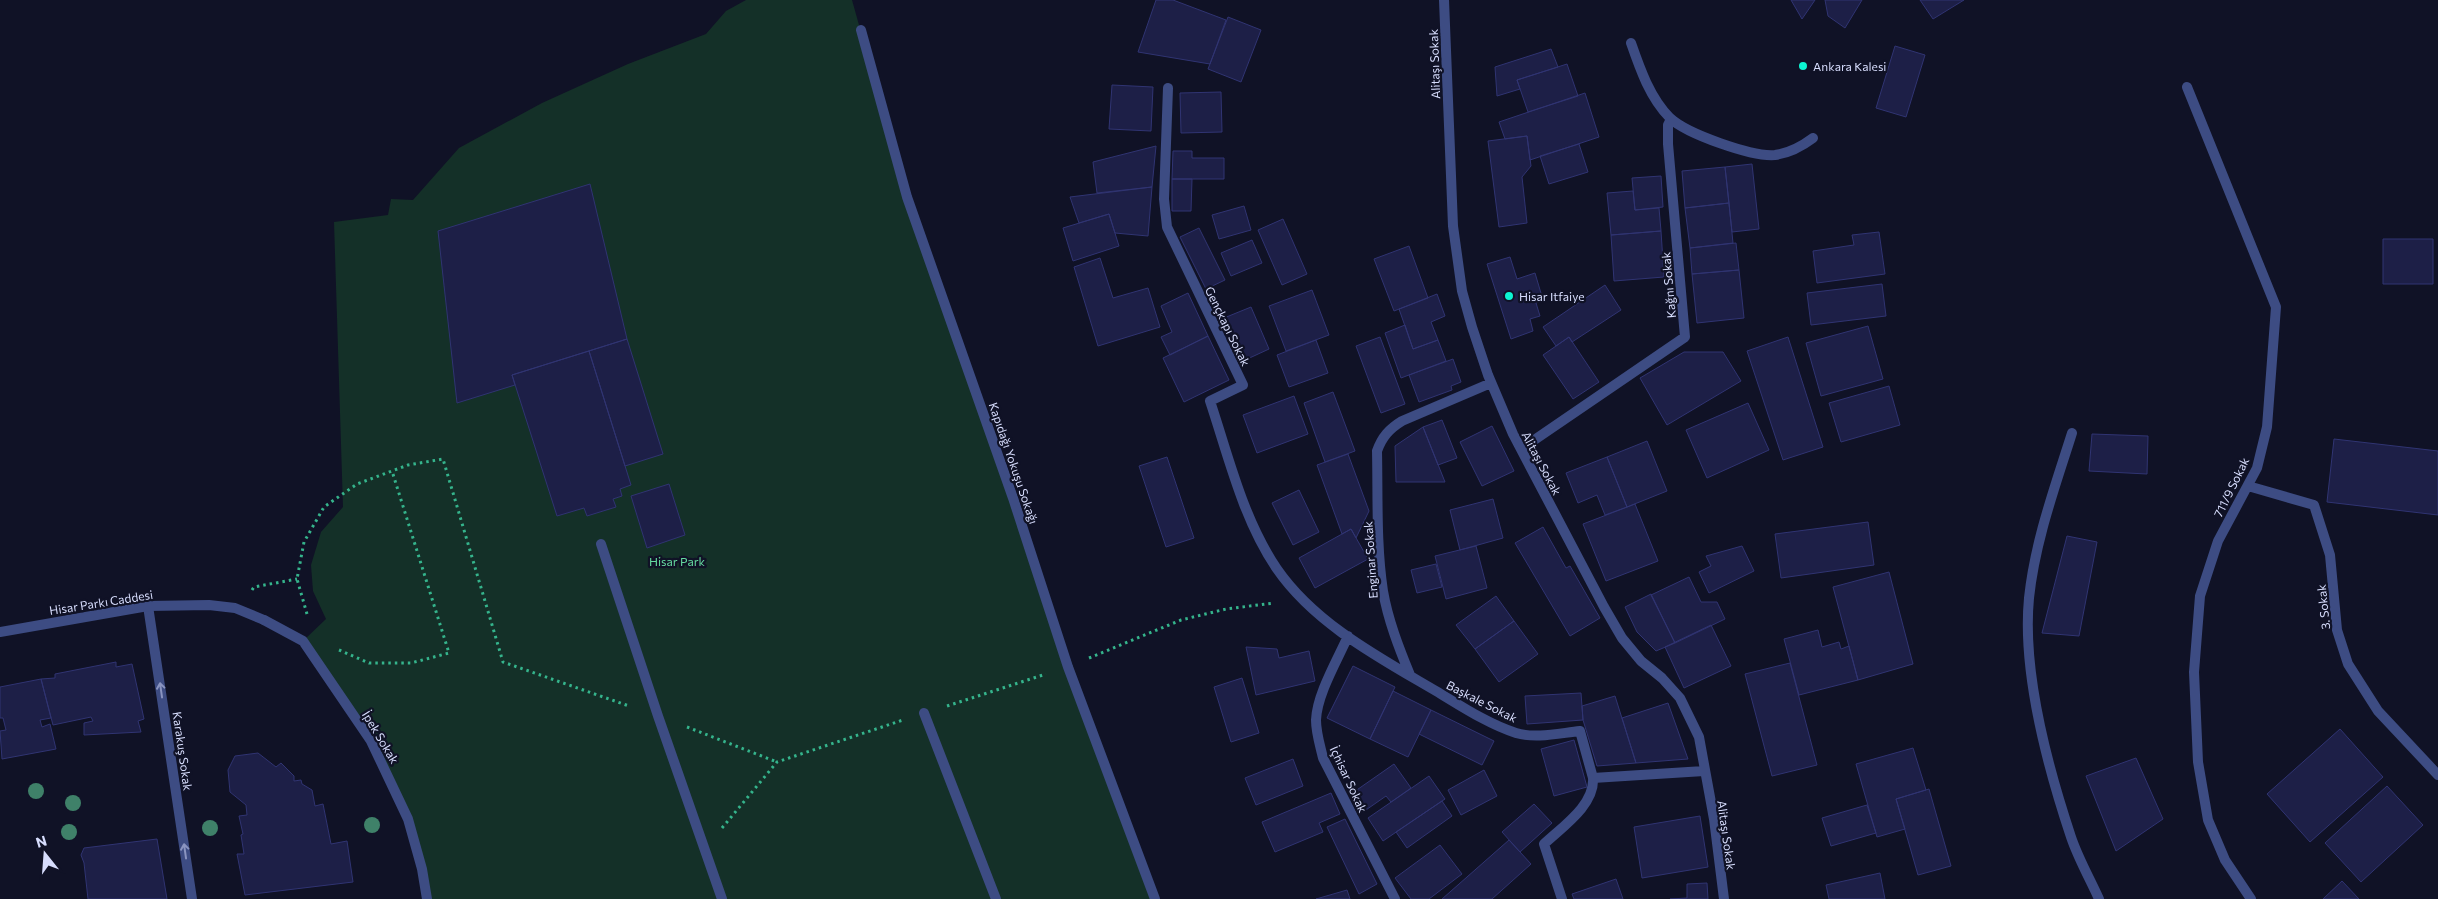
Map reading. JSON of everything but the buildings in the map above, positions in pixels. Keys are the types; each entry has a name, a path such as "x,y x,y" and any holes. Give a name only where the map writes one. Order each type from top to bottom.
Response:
{"street":[{"name":"Alitaşı Sokak","path":"1444,0 1454,226 1462,291 1491,383 1521,449 1622,638 1641,661 1662,678 1680,698 1699,737 1714,819 1724,899"},
{"name":"Kapıdağı Yokuşu Sokağı","path":"861,30 907,197 1013,498 1068,666 1155,899"},
{"path":"1631,43 1655,99 1671,119 1693,131 1755,153 1773,155 1800,148 1813,138"},
{"name":"Gençkapı Sokak","path":"1168,88 1164,199 1166,227 1243,385 1210,401 1244,504 1257,536 1278,570 1302,600 1348,636"},
{"name":"711/9 Sokak","path":"2187,88 2276,307 2267,427 2257,468 2218,541 2200,596 2194,672 2198,762 2208,820 2225,860 2251,899"},
{"name":"Kağnı Sokak","path":"1521,449 1686,337 1668,144 1668,125 1671,119"},
{"name":"Enginar Sokak","path":"1410,675 1396,639 1383,590 1380,560 1377,451 1381,439 1391,428 1402,421 1491,383"},
{"path":"2072,433 2037,547 2029,599 2029,644 2035,695 2052,770 2071,838 2099,899"},
{"name":"3. Sokak","path":"2248,486 2314,505 2330,555 2337,630 2348,664 2378,711 2438,775"},
{"path":"601,544 722,899"},
{"name":"Hisar Parkı Caddesi","path":"0,632 148,606 210,605 235,608 264,620"},
{"name":"Karakuş Sokak","path":"148,606 192,899"},
{"name":"İpek Sokak","path":"264,620 303,641 371,741 408,819 422,869 427,899"},
{"name":"Başkale Sokak","path":"1348,636 1458,704 1518,733 1535,735 1580,731 1593,778"},
{"name":"İçhisar Sokak","path":"1348,636 1319,703 1316,719 1318,739 1323,758 1395,899"},
{"path":"924,713 996,899"},
{"path":"1562,899 1544,844 1584,805 1592,790 1593,778 1704,771"}],"path":[{"path":"310,618 304,611 297,578 304,542 324,507 357,484 408,465 444,458 504,662"},
{"path":"332,647 369,663 411,662 449,653 392,471"},
{"path":"235,608 254,587 297,578"},
{"path":"704,850 777,762 1068,666 1181,620 1226,609 1302,600"}],"green space":[{"name":"Hisar Park","path":"746,0 852,0 907,197 1155,899 427,899 422,869 390,778 303,641 326,619 313,591 311,565 321,532 343,507 334,222 388,215 391,199 413,200 459,148 542,103 628,64 706,34 726,11"}],"place":[{"name":"Ankara Kalesi","path":"1803,66"},
{"name":"Hisar Itfaiye","path":"1509,296"}]}
